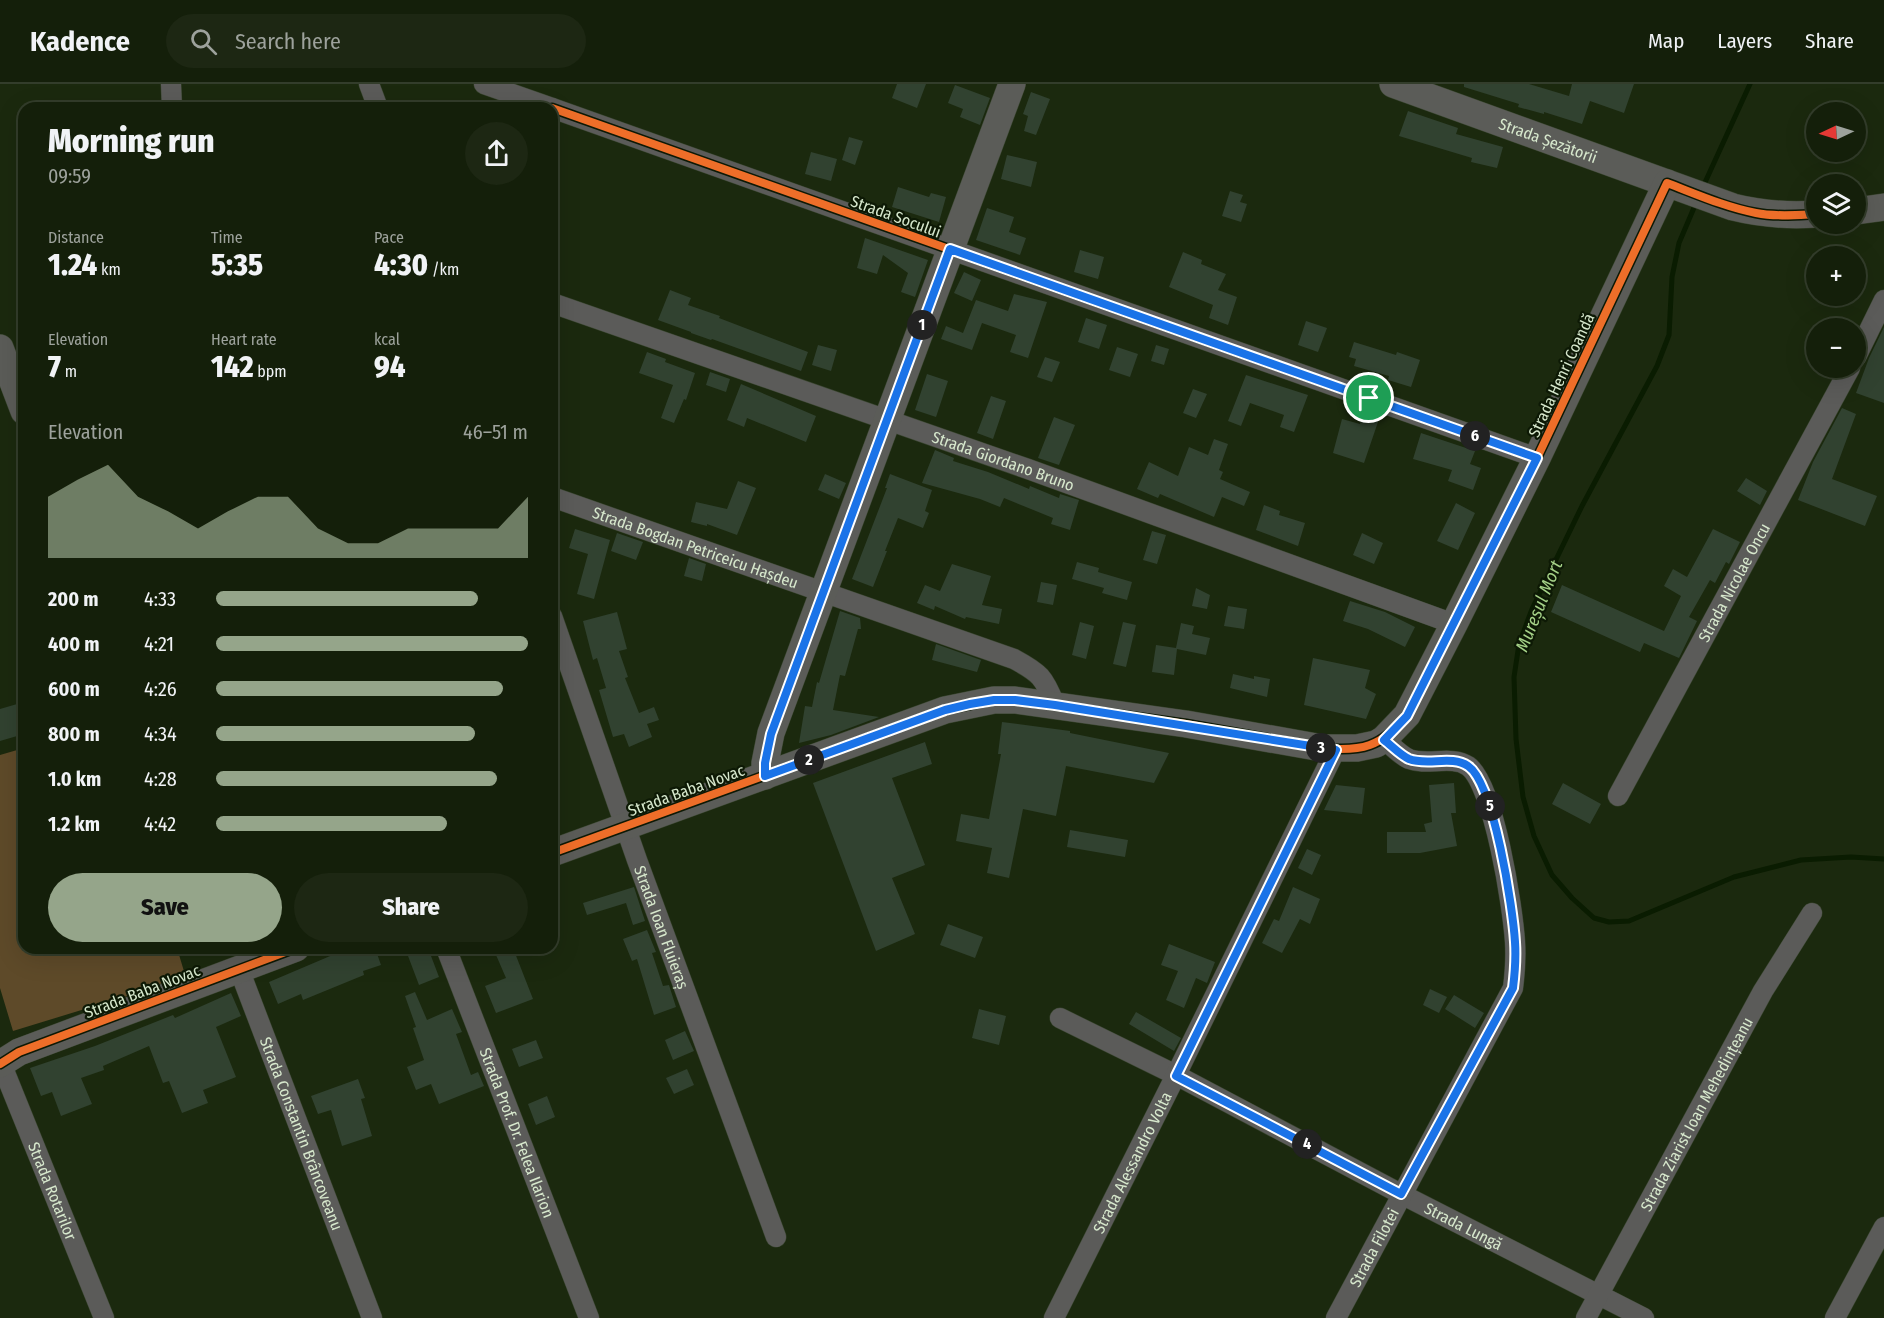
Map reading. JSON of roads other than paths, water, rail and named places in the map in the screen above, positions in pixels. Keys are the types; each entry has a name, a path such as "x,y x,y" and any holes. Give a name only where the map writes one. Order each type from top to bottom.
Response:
{"street":[{"path":"171,84 172,102"},
{"path":"369,84 376,102"},
{"name":"Strada Socului","path":"484,84 535,102"},
{"path":"765,776 765,763 771,734 1012,84"},
{"name":"Strada Șezătorii","path":"1393,84 1704,197 1758,214 1806,215"},
{"name":"Strada Socului","path":"558,110 1537,458"},
{"name":"Strada Henri Coandă","path":"1347,749 1376,744 1384,740 1407,716 1537,458 1667,183"},
{"path":"1866,210 1884,207"},
{"path":"1866,337 1884,300"},
{"name":"Strada Giordano Bruno","path":"558,305 1028,469 1454,624"},
{"path":"0,348 18,395"},
{"name":"Strada Nicolae Oncu","path":"1618,796 1845,378"},
{"name":"Strada Bogdan Petriceicu Hașdeu","path":"558,499 1014,659 1043,678 1055,705"},
{"name":"Strada Ioan Fluieraș","path":"558,633 625,826 776,1237"},
{"name":"Strada Baba Novac","path":"558,851 945,710 994,700 1055,705 1347,749"},
{"name":"Strada Filotei","path":"1336,1318 1513,988 1516,970 1511,902 1491,811 1477,776 1469,766 1460,762 1408,759 1384,740"},
{"name":"Strada Alessandro Volta","path":"1054,1318 1176,1076 1347,749"},
{"name":"Strada Ziarist Ioan Mehedințeanu","path":"1586,1318 1763,992 1812,913"},
{"name":"Strada Baba Novac","path":"0,1063 19,1052 235,959 263,954"},
{"name":"Strada Prof. Dr. Felea Ilarion","path":"449,954 589,1318"},
{"name":"Strada Constantin Brâncoveanu","path":"235,959 372,1318"},
{"name":"Strada Lungă","path":"1060,1018 1644,1318"},
{"name":"Strada Rotarilor","path":"0,1063 104,1318"},
{"path":"1835,1318 1884,1227"}],"waterway":[{"name":"Mureșul Mort","path":"1702,189 1750,84"},
{"name":"Mureșul Mort","path":"1696,203 1679,243 1672,277 1669,335 1657,366 1582,506 1532,609 1519,644 1514,677 1516,739 1523,797 1534,836 1552,875 1572,898 1594,918 1609,922 1629,921 1734,877 1801,860 1851,857 1884,859"}]}
